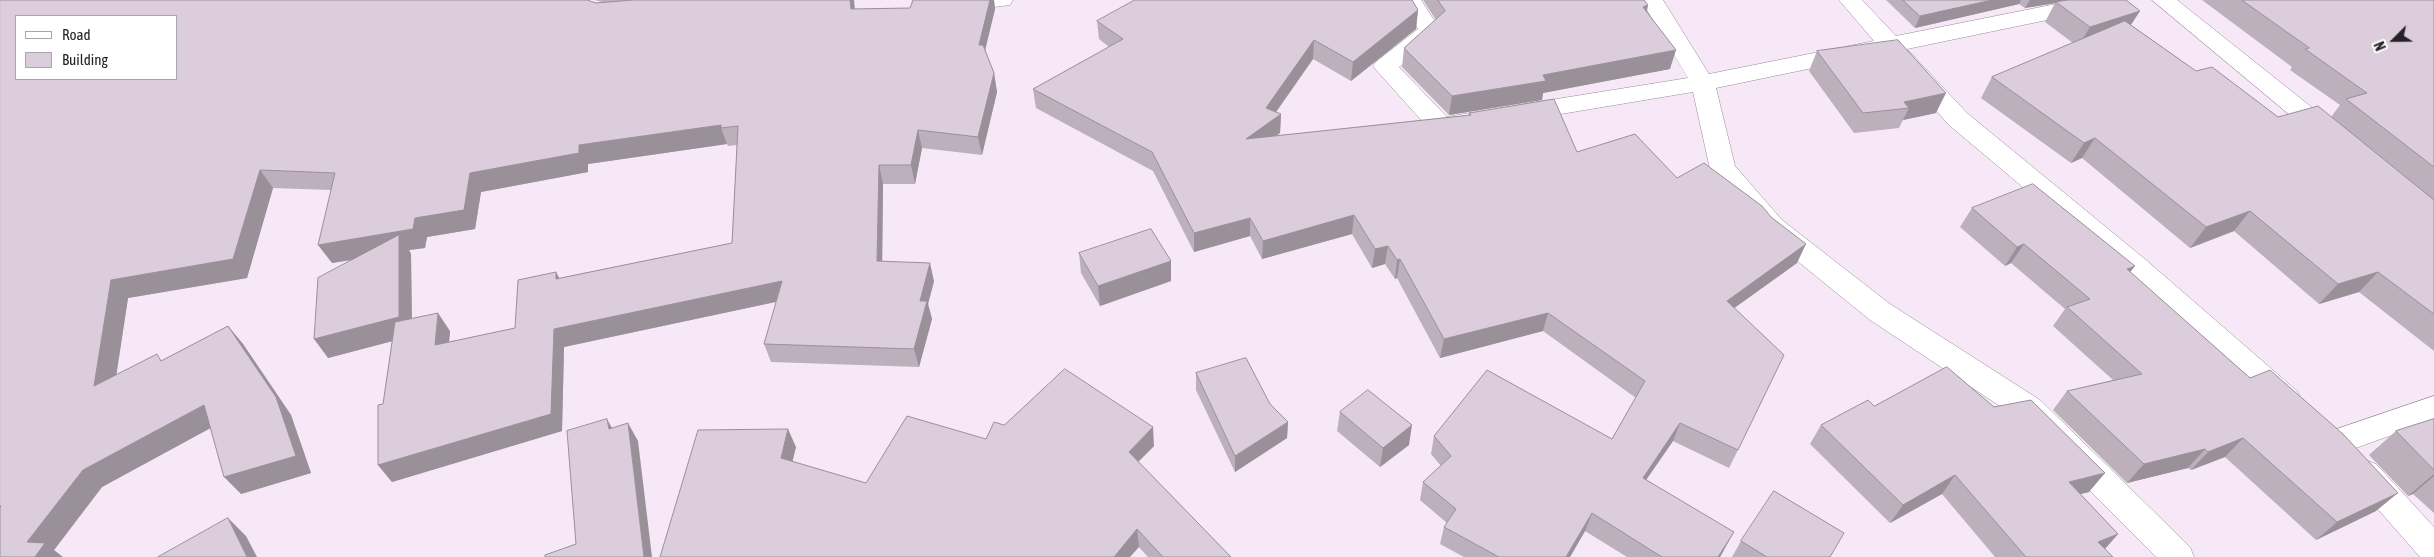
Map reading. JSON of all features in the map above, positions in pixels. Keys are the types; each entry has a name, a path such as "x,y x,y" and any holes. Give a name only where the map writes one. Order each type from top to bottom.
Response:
{"street":[{"path":"994,0 1002,0"},
{"path":"1408,0 1415,6 1430,32 1385,66 1440,126 1703,83 2110,0"},
{"path":"1652,0 1703,83 1723,169 1773,227 1880,312 2029,410 2178,557"},
{"path":"1850,0 1958,118 2136,266 2336,442 2434,550"},
{"path":"2163,0 2349,150"},
{"path":"2336,442 2434,408"}],"building":[{"path":"0,0 587,0 596,3 633,0 850,0 851,9 910,8 913,0 990,0 979,45 983,45 994,73 978,137 918,130 911,165 879,165 877,261 930,263 920,301 927,301 914,349 764,344 782,281 554,329 551,414 378,465 378,405 383,404 395,322 438,313 435,345 515,328 518,280 556,272 556,279 732,243 738,126 721,128 721,125 579,145 579,153 470,173 464,210 415,218 413,229 318,245 335,173 260,170 233,259 111,280 94,386 157,354 161,361 228,326 276,397 296,456 224,477 204,405 83,470 27,542 45,543 35,557 0,557"},
{"path":"1135,0 1412,0 1418,10 1353,62 1314,40 1266,108 1281,114 1246,139 1471,115 1469,113 1554,99 1577,152 1635,134 1677,178 1704,163 1762,206 1771,217 1806,244 1727,301 1784,355 1738,450 1680,423 1643,478 1734,532 1718,557 1662,557 1592,513 1566,557 1499,557 1444,527 1456,509 1423,482 1451,456 1434,436 1487,370 1612,439 1645,381 1548,313 1444,339 1400,259 1397,260 1388,246 1375,249 1354,215 1263,241 1250,218 1194,233 1152,152 1033,89 1123,39 1097,21"},
{"path":"1438,0 1644,0 1648,5 1643,7 1676,50 1543,75 1546,81 1452,96 1404,48 1445,11"},
{"path":"1903,0 1992,0 1920,16"},
{"path":"2068,0 2126,0 2140,11 2090,27 2056,2"},
{"path":"2242,0 2434,0 2434,167 2346,99 2367,93 2305,49 2309,48"},
{"path":"2125,21 2196,71 2212,67 2278,117 2318,106 2434,200 2434,314 2378,272 2338,284 2250,211 2206,227 2095,138 2084,143 1992,77"},
{"path":"1898,40 1946,93 1904,102 1909,108 1863,113 1817,51"},
{"path":"2033,184 2135,266 2127,269 2250,378 2270,370 2343,434 2398,493 2337,522 2243,438 2208,452 2205,449 2144,464 2067,391 2142,374 2067,307 2090,299 2024,244 2017,247 1972,208"},
{"path":"1151,229 1171,261 1098,286 1079,253"},
{"path":"399,235 399,317 314,339 318,278"},
{"path":"1246,358 1270,404 1288,422 1235,456 1196,373"},
{"path":"1947,367 1994,407 2031,400 2105,473 2069,482 2118,534 2098,542 2113,557 2026,557 1955,475 1903,505 1821,425 1868,400 1874,406"},
{"path":"1065,369 1153,427 1129,452 1231,557 1163,557 1137,529 1114,557 660,557 698,430 788,429 781,458 866,483 907,416 986,439 994,422 1004,425"},
{"path":"1368,390 1412,425 1383,448 1340,412"},
{"path":"607,419 609,429 628,423 644,557 545,557 545,555 576,544 567,431"},
{"path":"2434,419 2434,470 2396,431"},
{"path":"1774,491 1844,533 1830,557 1767,557 1741,541"},
{"path":"228,518 247,557 158,557"}]}
